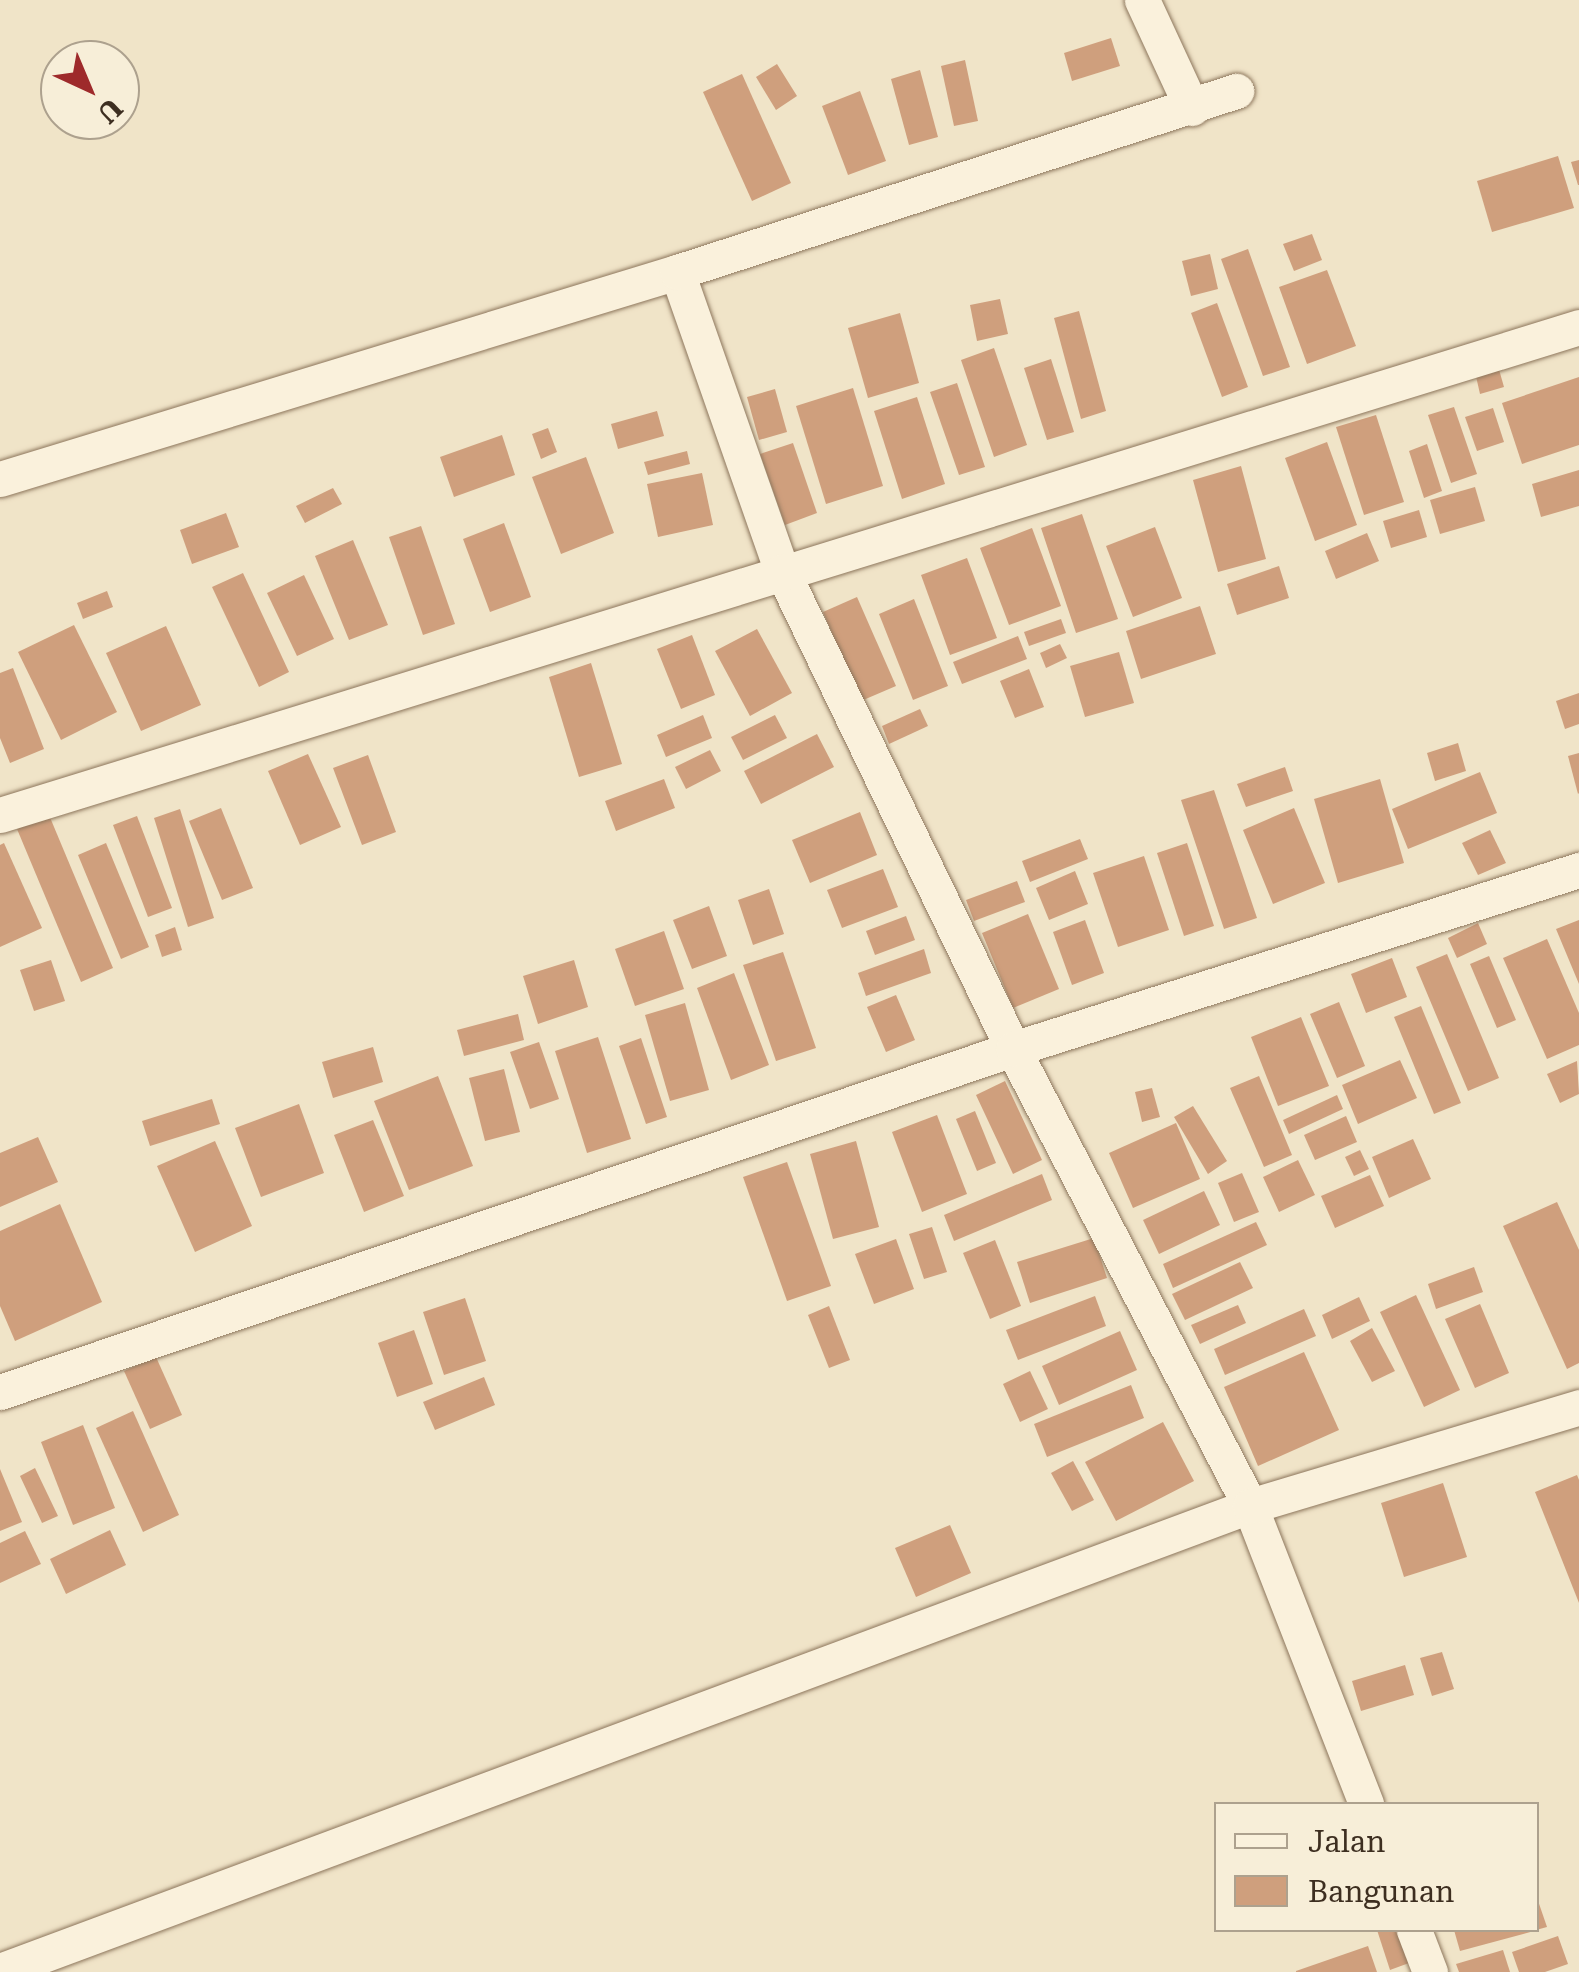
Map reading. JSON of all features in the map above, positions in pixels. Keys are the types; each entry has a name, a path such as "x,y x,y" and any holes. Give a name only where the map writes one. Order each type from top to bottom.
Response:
{"street":[{"path":"1142,0 1192,108"},
{"path":"0,478 678,272 1236,91"},
{"path":"678,272 782,571 1012,1050 1250,1506 1365,1802"},
{"path":"0,815 1579,327"},
{"path":"0,1392 1012,1050 1579,870"},
{"path":"0,1971 1250,1506 1579,1407"},
{"path":"1415,1932 1430,1972"}],"building":[{"path":"1111,38 1120,66 1072,81 1064,53"},
{"path":"965,60 978,121 954,126 941,66"},
{"path":"777,64 797,96 776,110 756,77"},
{"path":"920,70 938,137 909,145 891,79"},
{"path":"742,74 791,183 752,201 703,92"},
{"path":"860,91 886,161 848,175 822,106"},
{"path":"1558,156 1574,208 1492,232 1477,181"},
{"path":"1579,160 1579,185 1578,185 1571,162"},
{"path":"1312,234 1322,260 1294,271 1283,244"},
{"path":"1248,249 1290,367 1263,376 1221,259"},
{"path":"1210,254 1218,289 1191,296 1182,261"},
{"path":"1327,270 1356,346 1307,364 1279,287"},
{"path":"1000,299 1008,334 977,341 970,305"},
{"path":"1217,303 1248,387 1222,397 1191,313"},
{"path":"1079,311 1106,411 1081,419 1054,318"},
{"path":"900,313 919,383 868,398 848,328"},
{"path":"994,348 1027,445 994,457 961,360"},
{"path":"1051,359 1074,432 1047,440 1024,368"},
{"path":"1498,366 1504,387 1480,394 1475,372"},
{"path":"1579,377 1579,445 1522,464 1502,403"},
{"path":"957,383 985,467 959,475 930,392"},
{"path":"853,388 883,486 826,504 796,406"},
{"path":"775,389 787,432 759,440 747,397"},
{"path":"917,397 945,484 902,499 874,411"},
{"path":"1454,407 1477,474 1451,483 1428,415"},
{"path":"1493,408 1504,442 1477,451 1465,417"},
{"path":"657,411 664,436 618,449 611,424"},
{"path":"1376,415 1404,502 1364,515 1336,427"},
{"path":"548,428 557,452 541,459 532,434"},
{"path":"502,435 515,475 454,497 440,457"},
{"path":"1327,442 1357,525 1315,541 1285,458"},
{"path":"793,443 817,513 785,525 760,454"},
{"path":"1427,444 1442,491 1424,498 1409,451"},
{"path":"687,451 690,464 648,475 644,462"},
{"path":"586,457 614,533 561,554 532,477"},
{"path":"1241,466 1266,559 1218,572 1193,480"},
{"path":"1579,470 1579,506 1541,517 1532,484"},
{"path":"702,473 713,525 658,537 647,484"},
{"path":"1475,487 1485,521 1440,534 1430,500"},
{"path":"333,488 342,504 305,523 296,506"},
{"path":"1419,510 1427,537 1391,548 1383,521"},
{"path":"226,513 239,547 192,564 180,530"},
{"path":"1082,514 1118,619 1076,633 1041,528"},
{"path":"504,523 531,597 490,612 463,539"},
{"path":"421,526 455,624 423,635 389,537"},
{"path":"1155,527 1182,598 1133,617 1106,546"},
{"path":"1032,528 1061,606 1009,625 980,548"},
{"path":"1367,533 1379,561 1336,579 1325,551"},
{"path":"353,540 388,625 349,640 315,556"},
{"path":"967,558 997,638 950,655 921,575"},
{"path":"1279,566 1289,598 1237,615 1227,584"},
{"path":"243,573 289,672 259,687 212,587"},
{"path":"304,575 334,639 297,656 267,593"},
{"path":"107,591 113,607 83,619 77,603"},
{"path":"857,597 896,686 861,701 823,612"},
{"path":"914,599 948,686 913,700 879,614"},
{"path":"1200,606 1216,654 1141,679 1126,631"},
{"path":"1061,619 1066,633 1029,646 1024,632"},
{"path":"74,625 117,712 61,740 18,652"},
{"path":"166,626 201,705 141,731 106,653"},
{"path":"757,629 792,693 750,716 715,651"},
{"path":"692,635 715,695 681,709 657,649"},
{"path":"1018,636 1027,659 962,684 953,662"},
{"path":"1060,644 1067,658 1046,668 1040,653"},
{"path":"1119,652 1134,703 1085,717 1070,666"},
{"path":"591,663 622,764 579,777 549,677"},
{"path":"13,668 44,749 10,763 0,738 0,673"},
{"path":"1029,669 1044,707 1015,718 1000,681"},
{"path":"1579,693 1579,724 1565,729 1556,701"},
{"path":"920,709 928,726 889,744 882,726"},
{"path":"703,715 712,738 666,757 657,735"},
{"path":"775,715 787,738 743,760 731,737"},
{"path":"817,734 834,767 761,804 744,771"},
{"path":"1458,743 1466,771 1435,781 1427,753"},
{"path":"710,750 721,771 686,789 675,767"},
{"path":"1579,753 1579,793 1578,794 1568,756"},
{"path":"308,754 341,827 300,845 268,771"},
{"path":"368,755 396,832 362,845 333,768"},
{"path":"1285,767 1293,791 1246,807 1237,784"},
{"path":"1480,772 1497,813 1408,849 1392,809"},
{"path":"664,779 675,808 616,831 605,801"},
{"path":"1380,779 1404,863 1338,883 1314,799"},
{"path":"1214,790 1257,918 1224,929 1181,800"},
{"path":"221,808 253,888 222,900 189,821"},
{"path":"1294,808 1325,883 1273,904 1243,830"},
{"path":"180,809 214,918 188,927 154,818"},
{"path":"860,812 877,855 810,883 792,840"},
{"path":"49,815 113,968 81,982 17,829"},
{"path":"137,816 172,908 148,917 113,825"},
{"path":"1490,830 1506,863 1478,875 1462,843"},
{"path":"1080,839 1088,859 1030,882 1022,861"},
{"path":"4,843 42,928 0,947 0,845"},
{"path":"106,843 149,947 121,959 78,855"},
{"path":"1187,843 1214,926 1184,936 1157,853"},
{"path":"1144,856 1169,930 1118,947 1093,873"},
{"path":"883,869 898,907 842,928 827,890"},
{"path":"1075,871 1088,904 1049,920 1036,888"},
{"path":"1017,881 1025,902 974,921 966,900"},
{"path":"769,889 784,934 753,945 738,900"},
{"path":"709,906 727,956 692,969 673,920"},
{"path":"1028,914 1059,989 1013,1008 982,933"},
{"path":"906,916 915,940 875,955 866,931"},
{"path":"1085,920 1104,973 1072,985 1053,932"},
{"path":"1579,920 1579,984 1556,929"},
{"path":"1478,923 1487,944 1457,958 1448,938"},
{"path":"175,927 182,950 162,957 155,935"},
{"path":"664,931 684,989 635,1006 615,949"},
{"path":"1547,939 1579,1013 1579,1045 1547,1059 1503,958"},
{"path":"924,949 931,973 866,996 858,973"},
{"path":"783,952 816,1048 776,1061 743,965"},
{"path":"1447,954 1499,1078 1468,1091 1416,967"},
{"path":"1489,956 1516,1020 1497,1028 1470,964"},
{"path":"1392,958 1407,997 1366,1013 1351,974"},
{"path":"51,960 65,1001 34,1011 20,970"},
{"path":"574,960 588,1007 538,1024 523,976"},
{"path":"734,973 769,1065 731,1080 697,988"},
{"path":"896,995 915,1040 886,1052 867,1007"},
{"path":"1339,1002 1365,1066 1337,1078 1310,1014"},
{"path":"685,1003 709,1090 670,1101 645,1015"},
{"path":"1421,1006 1461,1103 1434,1114 1394,1017"},
{"path":"518,1014 524,1040 464,1056 457,1030"},
{"path":"1301,1017 1329,1086 1278,1106 1251,1037"},
{"path":"598,1037 631,1139 587,1153 555,1051"},
{"path":"641,1038 667,1117 646,1124 619,1046"},
{"path":"539,1042 559,1099 530,1109 510,1052"},
{"path":"373,1047 383,1082 333,1098 322,1062"},
{"path":"1400,1060 1417,1098 1358,1124 1342,1085"},
{"path":"1577,1061 1579,1094 1560,1103 1547,1074"},
{"path":"504,1069 520,1132 485,1141 469,1078"},
{"path":"438,1076 473,1166 409,1190 374,1101"},
{"path":"1259,1076 1292,1155 1264,1167 1230,1088"},
{"path":"1005,1081 1042,1160 1013,1174 976,1095"},
{"path":"1152,1088 1160,1117 1142,1122 1135,1092"},
{"path":"1337,1095 1343,1109 1289,1134 1283,1120"},
{"path":"212,1099 220,1124 150,1146 142,1121"},
{"path":"299,1104 324,1173 261,1197 235,1128"},
{"path":"1193,1106 1227,1161 1208,1174 1174,1117"},
{"path":"975,1111 996,1163 977,1171 956,1119"},
{"path":"937,1115 967,1194 922,1212 892,1132"},
{"path":"1346,1116 1357,1142 1315,1160 1304,1135"},
{"path":"373,1120 404,1196 364,1212 334,1135"},
{"path":"1176,1123 1200,1179 1133,1208 1109,1153"},
{"path":"38,1137 58,1182 0,1207 0,1153"},
{"path":"1413,1139 1431,1179 1389,1198 1372,1157"},
{"path":"215,1141 252,1226 195,1252 157,1166"},
{"path":"856,1141 879,1227 833,1239 810,1154"},
{"path":"1360,1150 1369,1169 1354,1176 1345,1157"},
{"path":"1298,1160 1315,1195 1279,1212 1263,1177"},
{"path":"787,1162 831,1286 787,1301 743,1177"},
{"path":"1242,1173 1259,1212 1234,1222 1218,1183"},
{"path":"1042,1174 1052,1200 954,1241 944,1215"},
{"path":"1370,1175 1384,1206 1335,1228 1321,1196"},
{"path":"1204,1191 1220,1225 1159,1254 1143,1220"},
{"path":"1557,1202 1579,1250 1579,1363 1567,1369 1503,1226"},
{"path":"60,1204 102,1302 15,1341 0,1306 0,1231"},
{"path":"1256,1222 1267,1245 1173,1288 1163,1264"},
{"path":"932,1227 947,1272 924,1279 909,1234"},
{"path":"1094,1238 1107,1278 1030,1303 1017,1262"},
{"path":"896,1239 914,1289 874,1304 855,1254"},
{"path":"995,1240 1021,1306 990,1319 963,1253"},
{"path":"1240,1262 1253,1288 1185,1320 1172,1294"},
{"path":"1474,1267 1483,1292 1436,1309 1428,1284"},
{"path":"1416,1295 1460,1390 1424,1407 1380,1312"},
{"path":"1095,1296 1106,1326 1018,1360 1006,1330"},
{"path":"1359,1297 1370,1321 1332,1339 1322,1315"},
{"path":"465,1298 486,1361 444,1375 423,1312"},
{"path":"1480,1304 1509,1373 1475,1388 1445,1319"},
{"path":"1238,1305 1246,1323 1200,1344 1191,1325"},
{"path":"829,1306 850,1360 829,1368 808,1315"},
{"path":"1304,1309 1316,1336 1225,1375 1214,1349"},
{"path":"1372,1328 1395,1371 1372,1382 1350,1341"},
{"path":"414,1330 433,1384 397,1397 378,1343"},
{"path":"1120,1331 1137,1370 1059,1405 1042,1366"},
{"path":"1304,1352 1339,1430 1258,1466 1224,1387"},
{"path":"156,1357 182,1415 150,1429 124,1371"},
{"path":"1030,1371 1048,1409 1020,1422 1003,1384"},
{"path":"484,1377 495,1405 435,1430 423,1402"},
{"path":"1131,1385 1144,1418 1047,1457 1034,1424"},
{"path":"133,1411 179,1515 143,1532 96,1428"},
{"path":"1163,1422 1194,1481 1116,1521 1085,1462"},
{"path":"83,1425 115,1508 73,1525 41,1442"},
{"path":"1073,1461 1094,1500 1072,1511 1051,1473"},
{"path":"35,1468 58,1516 42,1523 20,1476"},
{"path":"0,1469 22,1522 0,1531"},
{"path":"1577,1475 1579,1480 1579,1603 1535,1492"},
{"path":"1443,1483 1467,1557 1404,1577 1381,1503"},
{"path":"950,1525 971,1573 916,1597 895,1548"},
{"path":"110,1530 126,1565 66,1594 50,1559"},
{"path":"25,1531 41,1564 0,1583 0,1543"},
{"path":"1442,1652 1454,1689 1432,1696 1420,1658"},
{"path":"1405,1665 1414,1695 1361,1711 1352,1681"},
{"path":"1539,1904 1547,1927 1539,1929"},
{"path":"1378,1932 1399,1932 1409,1963 1390,1970"},
{"path":"1455,1932 1530,1932 1460,1951"},
{"path":"1558,1936 1568,1964 1545,1972 1519,1972 1512,1952"},
{"path":"1368,1946 1377,1972 1296,1972 1296,1971"},
{"path":"1503,1950 1510,1972 1459,1972 1456,1964"}]}
